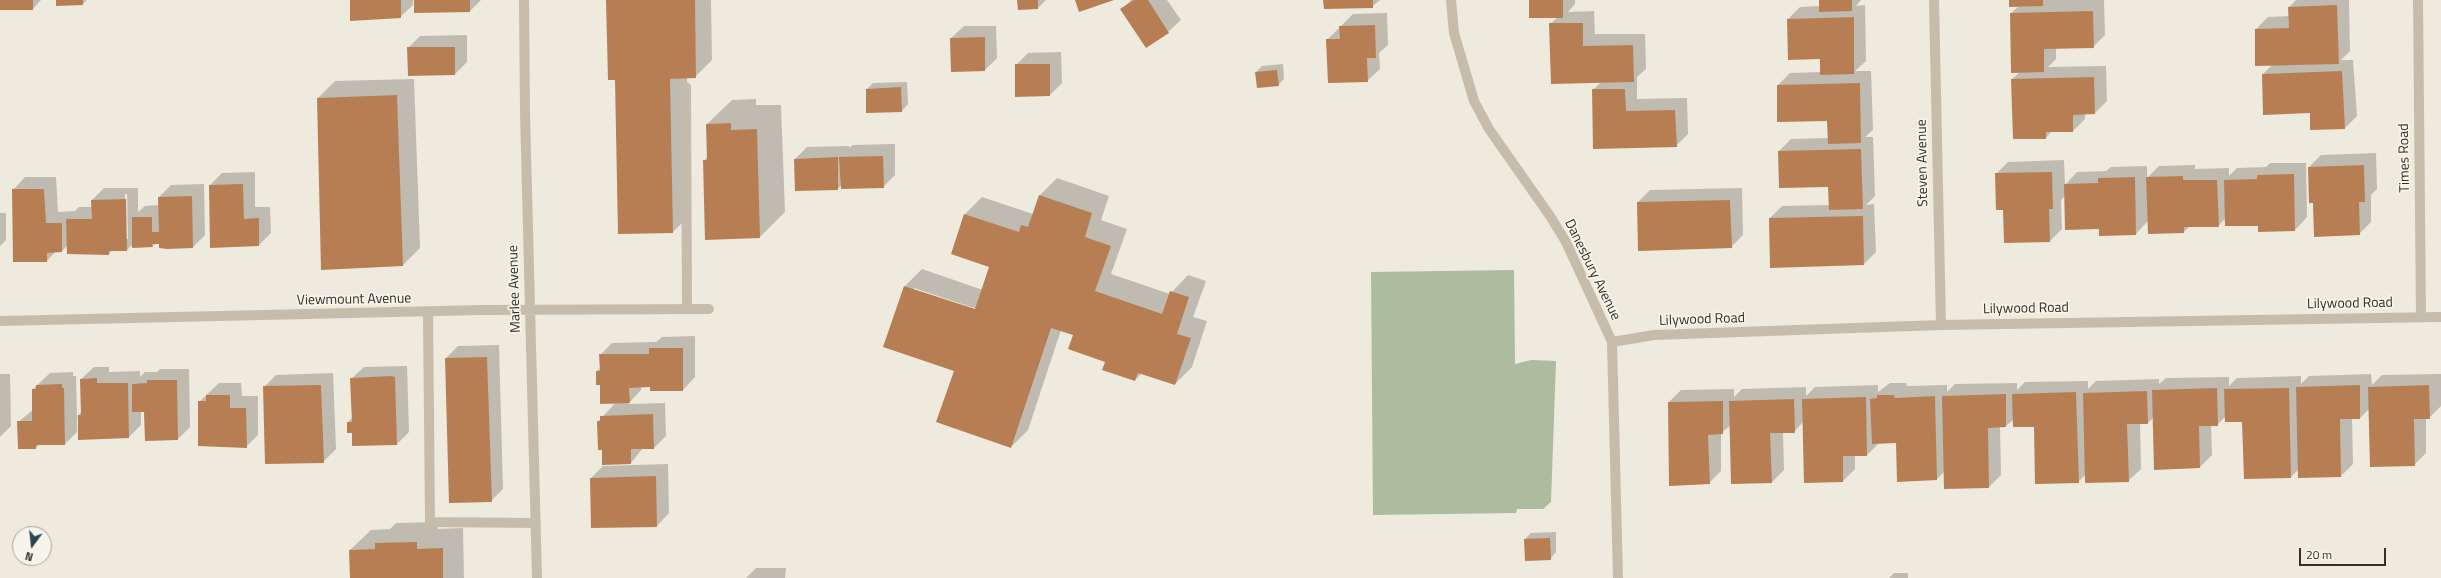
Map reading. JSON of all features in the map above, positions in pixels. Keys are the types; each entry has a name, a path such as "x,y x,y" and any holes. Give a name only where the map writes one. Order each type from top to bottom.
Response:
{"street":[{"name":"Marlee Avenue","path":"524,0 537,578"},
{"name":"Danesbury Avenue","path":"1451,0 1454,33 1474,101 1489,128 1550,216 1566,242 1612,342 1618,578"},
{"name":"Steven Avenue","path":"1934,0 1941,325"},
{"name":"Times Road","path":"2418,0 2421,316"},
{"path":"686,87 687,309"},
{"name":"Viewmount Avenue","path":"0,321 530,309 709,309"},
{"path":"428,312 430,522 536,523"},
{"name":"Lilywood Road","path":"1612,342 1654,335 1941,325 2421,316 2441,317"}],"green space":[{"path":"1514,270 1515,364 1531,360 1556,361 1551,502 1543,509 1517,509 1516,513 1373,515 1371,272"}],"building":[{"path":"0,0 33,0 33,10 0,10"},
{"path":"56,0 83,0 83,5 56,6"},
{"path":"350,0 401,0 401,18 350,21"},
{"path":"414,0 470,0 470,12 414,13"},
{"path":"606,0 695,0 696,78 670,79 673,233 618,234 615,80 608,80"},
{"path":"1017,0 1038,0 1038,9 1018,10"},
{"path":"1075,0 1114,0 1079,12"},
{"path":"1134,0 1148,0 1169,33 1146,48 1120,9"},
{"path":"1323,0 1373,0 1373,8 1324,9"},
{"path":"1529,0 1563,0 1563,18 1529,18"},
{"path":"1819,0 1852,0 1852,11 1819,12"},
{"path":"2009,0 2043,0 2043,6 2009,7"},
{"path":"2337,5 2339,64 2255,66 2255,29 2289,28 2288,7"},
{"path":"2093,11 2094,48 2044,49 2044,72 2011,73 2010,13"},
{"path":"1854,17 1854,74 1820,75 1820,59 1788,60 1787,19"},
{"path":"1549,23 1583,23 1583,46 1633,45 1634,82 1551,84"},
{"path":"1375,25 1376,58 1367,58 1368,82 1328,83 1326,39 1340,39 1339,26"},
{"path":"985,37 985,71 951,72 950,38"},
{"path":"407,47 455,47 455,75 408,76"},
{"path":"1015,64 1050,64 1050,96 1015,97"},
{"path":"1277,70 1279,86 1257,88 1255,72"},
{"path":"2342,71 2345,129 2310,130 2310,113 2263,115 2262,74"},
{"path":"2094,77 2095,114 2073,115 2073,132 2046,132 2046,139 2013,139 2011,79"},
{"path":"1860,83 1861,143 1828,144 1827,121 1777,122 1777,85"},
{"path":"901,87 902,112 866,113 866,89"},
{"path":"1592,89 1625,89 1626,111 1675,110 1677,147 1593,149"},
{"path":"397,95 403,266 321,270 317,98"},
{"path":"731,123 731,130 757,129 760,238 705,240 703,160 707,160 706,124"},
{"path":"1861,149 1863,209 1829,210 1828,187 1779,188 1778,151"},
{"path":"883,156 884,188 841,189 839,157"},
{"path":"838,157 838,190 795,191 794,159"},
{"path":"2364,165 2365,202 2359,202 2360,235 2314,237 2313,203 2309,203 2308,167"},
{"path":"2052,172 2053,209 2049,209 2050,242 2004,243 2003,210 1996,210 1995,173"},
{"path":"2294,174 2295,231 2258,232 2258,226 2225,226 2224,180 2257,179 2257,175"},
{"path":"2183,176 2183,180 2217,180 2219,227 2184,227 2184,233 2148,234 2146,177"},
{"path":"2135,177 2136,235 2099,236 2099,229 2065,230 2064,184 2098,183 2098,178"},
{"path":"243,184 244,219 259,218 259,246 210,248 209,185"},
{"path":"12,189 44,189 46,223 62,223 62,252 47,253 47,262 13,262"},
{"path":"1039,195 1092,213 1085,237 1111,246 1095,291 1162,314 1170,291 1189,297 1177,334 1191,338 1175,385 1138,373 1135,381 1102,370 1105,362 1068,349 1073,335 1051,328 1011,448 936,422 954,371 883,347 904,286 975,309 989,267 951,254 964,214 1019,232 1021,225 1028,227"},
{"path":"192,196 193,248 167,249 159,248 159,244 152,244 153,247 132,248 132,217 152,217 152,232 159,232 158,197"},
{"path":"126,199 127,251 109,251 109,255 67,254 66,219 92,219 91,200"},
{"path":"1730,200 1732,248 1638,251 1637,202"},
{"path":"1863,216 1864,265 1770,268 1769,218"},
{"path":"649,348 683,348 683,391 650,391 650,387 629,388 630,403 600,404 600,385 596,385 596,371 600,371 599,354 649,354"},
{"path":"487,357 492,502 449,503 445,358"},
{"path":"395,377 397,445 352,446 352,433 347,433 347,422 352,422 350,378"},
{"path":"97,378 97,383 128,383 129,438 78,440 78,415 81,415 80,379"},
{"path":"147,380 177,380 178,440 145,441 144,412 132,412 132,384 147,383"},
{"path":"62,384 62,388 64,388 65,445 36,445 36,449 18,449 17,421 32,421 32,389 36,389 36,385"},
{"path":"321,385 324,463 265,464 263,386"},
{"path":"2360,385 2360,419 2340,419 2341,477 2298,478 2296,387"},
{"path":"2429,385 2430,419 2414,419 2415,466 2370,467 2368,387"},
{"path":"2217,388 2218,426 2199,426 2200,468 2154,470 2152,390"},
{"path":"2289,388 2291,478 2244,479 2242,422 2225,422 2224,389"},
{"path":"2147,391 2148,424 2127,424 2129,482 2085,483 2083,393"},
{"path":"2076,392 2079,483 2035,484 2034,427 2013,427 2012,394"},
{"path":"2006,394 2006,427 1988,428 1989,488 1944,489 1942,396"},
{"path":"206,395 230,395 230,408 246,408 247,448 198,446 198,401 206,401"},
{"path":"1877,395 1894,395 1895,398 1935,396 1937,480 1897,482 1896,443 1872,444 1870,399 1877,398"},
{"path":"1866,397 1867,456 1843,456 1843,482 1804,483 1802,399"},
{"path":"1794,399 1795,433 1770,433 1772,483 1731,484 1729,401"},
{"path":"1723,401 1723,434 1708,435 1710,484 1669,486 1668,402"},
{"path":"653,414 654,449 631,449 631,464 602,465 602,450 598,450 597,421 600,421 600,416"},
{"path":"656,476 657,527 591,528 590,478"},
{"path":"1550,538 1551,560 1525,561 1524,539"},
{"path":"417,542 417,549 443,548 443,578 350,578 349,550 375,549 375,543"}]}
